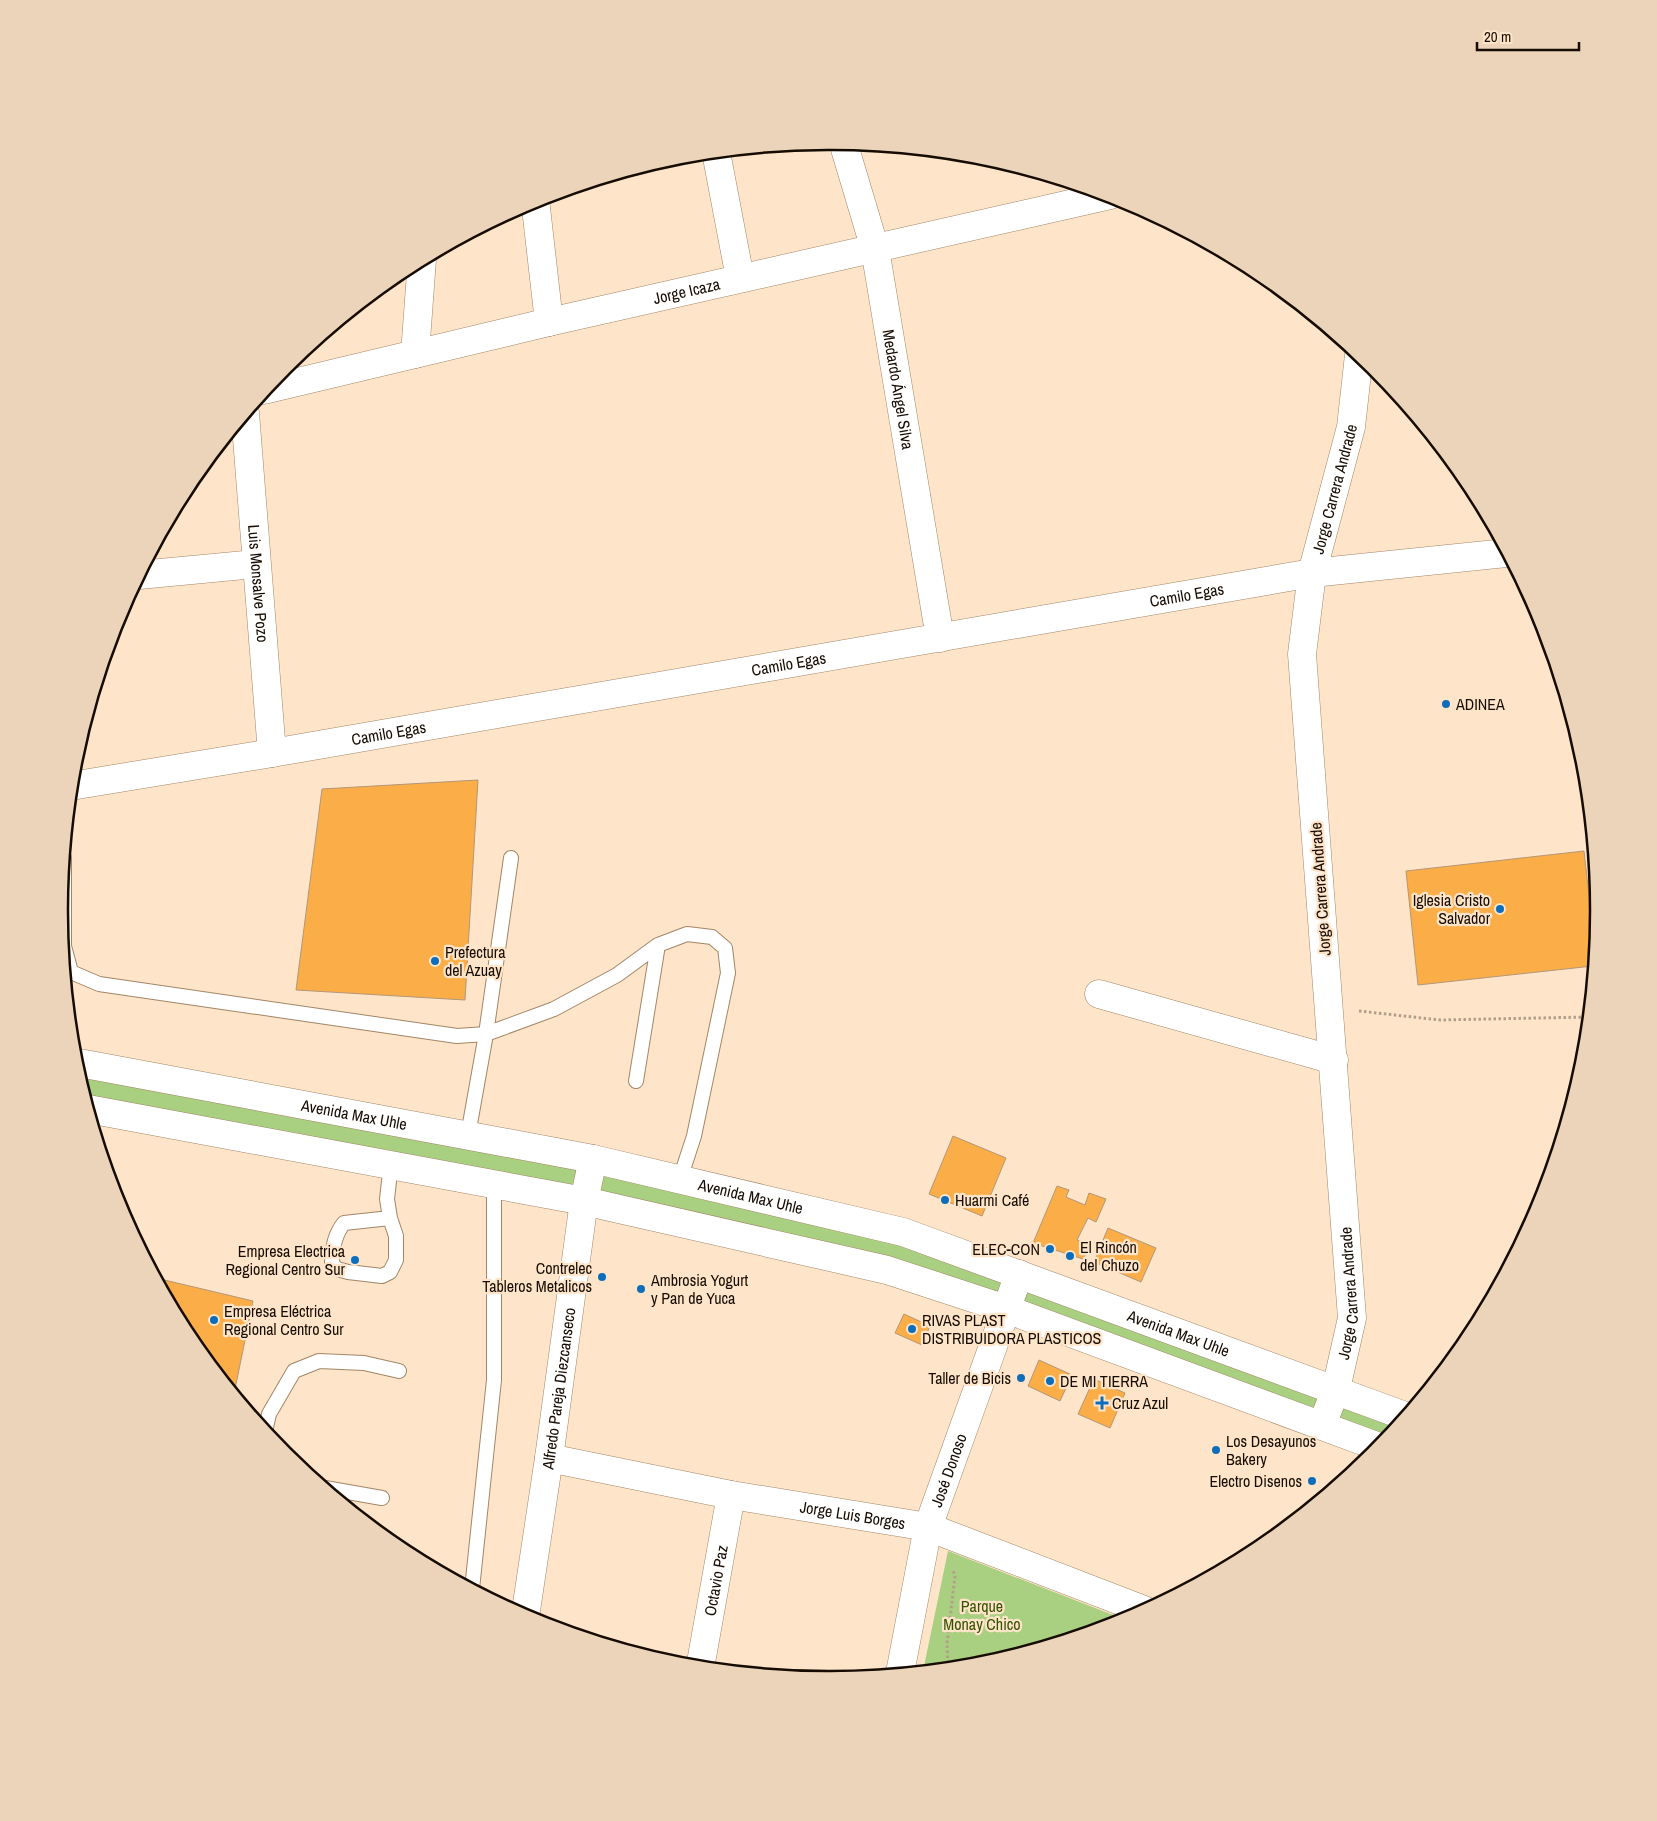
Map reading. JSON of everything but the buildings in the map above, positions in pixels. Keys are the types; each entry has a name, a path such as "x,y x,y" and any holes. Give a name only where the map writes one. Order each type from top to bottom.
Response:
{"street":[{"name":"Medardo Ángel Silva","path":"845,150 875,249 940,638"},
{"path":"717,158 740,278"},
{"name":"Jorge Icaza","path":"276,387 740,278 1096,198"},
{"path":"536,207 549,322"},
{"path":"415,354 421,268"},
{"name":"Jorge Carrera Andrade","path":"1322,1425 1336,1389 1352,1318 1302,654 1312,573 1351,427 1359,364"},
{"name":"Luis Monsalve Pozo","path":"246,422 272,753"},
{"name":"Camilo Egas","path":"78,785 1312,573 1500,554"},
{"path":"146,574 256,564"},
{"path":"1099,994 1334,1060"},
{"name":"Avenida Max Uhle","path":"83,1064 593,1159 904,1232 1336,1389 1399,1414"},
{"path":"94,1110 584,1201 887,1270 1006,1309 1371,1444"},
{"name":"Alfredo Pareja Diezcanseco","path":"526,1609 584,1201 593,1159"},
{"name":"José Donoso","path":"901,1668 928,1527 1019,1274"},
{"name":"Jorge Luis Borges","path":"549,1458 732,1495 928,1527 1136,1607"},
{"name":"Octavio Paz","path":"701,1660 732,1495"}],"lane":[{"path":"468,1136 486,1034 512,858"},
{"path":"70,967 71,972 99,984 457,1036 486,1034 554,1009 617,975 658,945 687,934 712,937 725,948 728,973 694,1136 680,1179"},
{"path":"636,1081 658,945"},
{"path":"390,1218 344,1223 338,1231 332,1249 332,1264 337,1269 348,1272 382,1276 390,1272 396,1260 396,1236 390,1218 387,1199 391,1164"},
{"path":"473,1583 494,1380 494,1183"},
{"path":"267,1424 269,1414 294,1371 319,1361 364,1362 399,1371"},
{"path":"335,1490 382,1498"}],"path":[{"path":"1329,1007 1440,1020 1582,1017"}],"green space":[{"path":"83,1064 903,1232 1399,1414 1371,1444 887,1270 94,1110"},
{"name":"Parque Monay Chico","path":"948,1551 1115,1616 1025,1646 977,1657 924,1665"}],"place":[{"name":"ADINEA","path":"1446,704"},
{"name":"Iglesia Cristo Salvador","path":"1500,909"},
{"name":"Prefectura del Azuay","path":"435,961"},
{"name":"Huarmi Café","path":"945,1200"},
{"name":"ELEC-CON","path":"1050,1249"},
{"name":"El Rincón del Chuzo","path":"1070,1256"},
{"name":"Empresa Electrica Regional Centro Sur","path":"355,1260"},
{"name":"Contrelec Tableros Metalicos","path":"602,1277"},
{"name":"Ambrosia Yogurt y Pan de Yuca","path":"641,1289"},
{"name":"Empresa Eléctrica Regional Centro Sur","path":"214,1320"},
{"name":"RIVAS PLAST DISTRIBUIDORA PLASTICOS","path":"912,1329"},
{"name":"Taller de Bicis","path":"1021,1378"},
{"name":"DE MI TIERRA","path":"1050,1381"},
{"name":"Cruz Azul","path":"1102,1403"},
{"name":"Los Desayunos Bakery","path":"1216,1450"},
{"name":"Electro Disenos","path":"1312,1481"}]}
